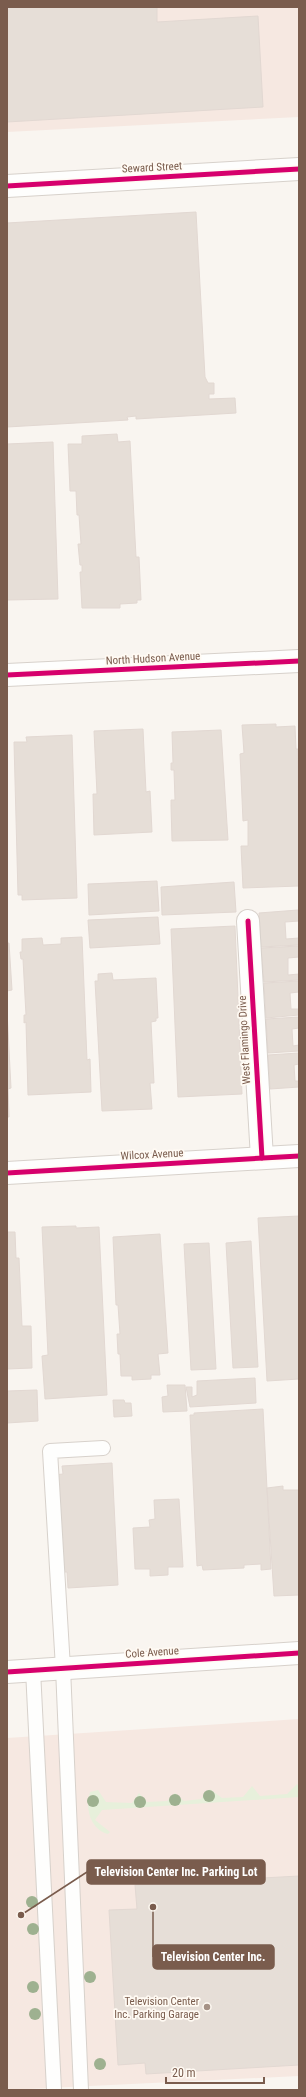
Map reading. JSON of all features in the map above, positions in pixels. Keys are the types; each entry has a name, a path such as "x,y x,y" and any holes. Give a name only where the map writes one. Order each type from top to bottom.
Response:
{"street":[{"name":"Seward Street","path":"7,186 299,169"},
{"name":"North Hudson Avenue","path":"7,675 299,661"},
{"name":"West Flamingo Drive","path":"248,921 262,1158"},
{"name":"Wilcox Avenue","path":"7,1173 299,1156"},
{"name":"Cole Avenue","path":"7,1672 299,1653"}],"lane":[{"path":"81,2090 63,1668 50,1451 103,1448"},
{"path":"33,1670 54,2090"}],"shaded area":[{"path":"7,7 299,7 299,117 7,132"},
{"path":"299,1719 299,2076 7,2090 7,1738"}],"green space":[{"path":"297,1784 299,1786 299,1797 102,1810 95,1820 110,1832 108,1834 97,1828 93,1823 90,1817 88,1805 90,1792 98,1790 106,1802 132,1803 139,1793 147,1802 167,1801 175,1793 184,1801 201,1799 210,1789 222,1798 243,1797 252,1786 260,1796 287,1794"}],"building":[{"path":"7,7 157,7 157,22 258,16 263,107 7,122"},
{"path":"196,212 205,377 208,383 214,383 214,394 209,394 209,399 235,398 236,413 136,419 136,416 127,417 128,420 7,427 7,223"},
{"path":"117,434 118,442 130,441 136,557 139,557 141,600 137,600 137,603 120,604 120,608 82,608 80,572 82,572 82,565 80,565 78,544 81,544 79,515 77,515 76,491 70,491 68,444 82,444 82,436"},
{"path":"53,442 58,599 7,600 7,444"},
{"path":"276,724 276,727 295,726 296,749 298,749 299,886 243,888 241,846 248,846 248,820 243,821 240,754 244,753 242,725"},
{"path":"143,729 146,792 150,791 152,832 94,835 93,794 97,794 94,731"},
{"path":"221,730 228,840 172,841 171,800 175,800 174,770 171,770 171,763 173,763 172,732"},
{"path":"72,735 77,898 22,900 22,895 18,895 14,742 27,742 26,737"},
{"path":"157,881 159,911 89,915 88,884"},
{"path":"234,882 236,912 162,915 161,887"},
{"path":"298,910 299,921 285,922 286,939 299,938 299,945 261,947 259,913"},
{"path":"158,917 160,944 90,948 88,920"},
{"path":"235,926 242,1094 178,1097 171,929"},
{"path":"82,937 87,1060 90,1059 91,1092 28,1095 26,1022 24,1023 24,1015 26,1015 23,959 21,959 20,952 22,952 22,939 42,938 43,945 61,944 61,938"},
{"path":"7,943 9,943 12,990 7,991"},
{"path":"299,946 299,957 288,958 288,975 299,974 299,980 264,982 261,948"},
{"path":"112,973 113,980 156,978 158,1018 156,1018 156,1021 151,1022 154,1083 150,1083 152,1109 102,1111 95,981 98,981 98,974"},
{"path":"299,981 299,992 290,993 291,1009 299,1009 299,1015 266,1018 264,983"},
{"path":"7,1011 11,1088 8,1089 9,1117 7,1117"},
{"path":"299,1017 299,1028 292,1029 293,1046 299,1045 299,1051 268,1053 266,1019"},
{"path":"299,1053 299,1064 294,1065 295,1081 299,1081 299,1087 270,1089 268,1055"},
{"path":"299,1216 299,1379 267,1381 258,1218"},
{"path":"76,1226 76,1228 99,1227 107,1395 45,1399 42,1356 48,1355 42,1227"},
{"path":"7,1232 15,1232 16,1258 19,1258 22,1326 31,1326 32,1368 7,1369"},
{"path":"160,1234 168,1353 158,1354 160,1375 151,1375 151,1379 132,1380 132,1376 121,1376 120,1354 118,1354 117,1334 120,1334 118,1305 116,1305 113,1237"},
{"path":"251,1241 258,1367 233,1368 226,1243"},
{"path":"209,1243 216,1369 191,1370 184,1244"},
{"path":"255,1378 256,1403 190,1407 186,1387 192,1387 192,1397 197,1395 197,1381"},
{"path":"167,1385 185,1385 187,1411 163,1412 162,1397 168,1396"},
{"path":"37,1390 38,1421 7,1423 7,1391"},
{"path":"113,1400 124,1400 125,1403 131,1403 132,1416 114,1417"},
{"path":"263,1409 271,1569 261,1570 261,1564 244,1565 244,1568 203,1570 202,1565 197,1566 190,1415 194,1415 194,1413"},
{"path":"112,1463 118,1585 68,1588 67,1572 64,1572 60,1500 56,1500 54,1475 63,1474 62,1466"},
{"path":"283,1486 283,1490 299,1490 299,1595 274,1596 267,1488"},
{"path":"179,1499 183,1567 168,1567 168,1575 150,1576 150,1569 135,1569 133,1528 150,1527 149,1520 155,1519 154,1500"},
{"name":"Television Center Inc. Parking Garage","path":"299,1876 299,2065 146,2074 145,2063 118,2065 109,1910 137,1909 135,1885"}],"cycle path":[{"path":"7,186 299,169"},
{"path":"7,675 299,661"},
{"path":"248,921 262,1158"},
{"path":"7,1173 299,1156"},
{"path":"7,1672 299,1653"}],"place":[{"name":"Television Center Inc.","path":"153,1907"},
{"name":"Television Center Inc. Parking Lot","path":"21,1915"},
{"name":"Television Center Inc. Parking Garage","path":"207,2007"}]}
